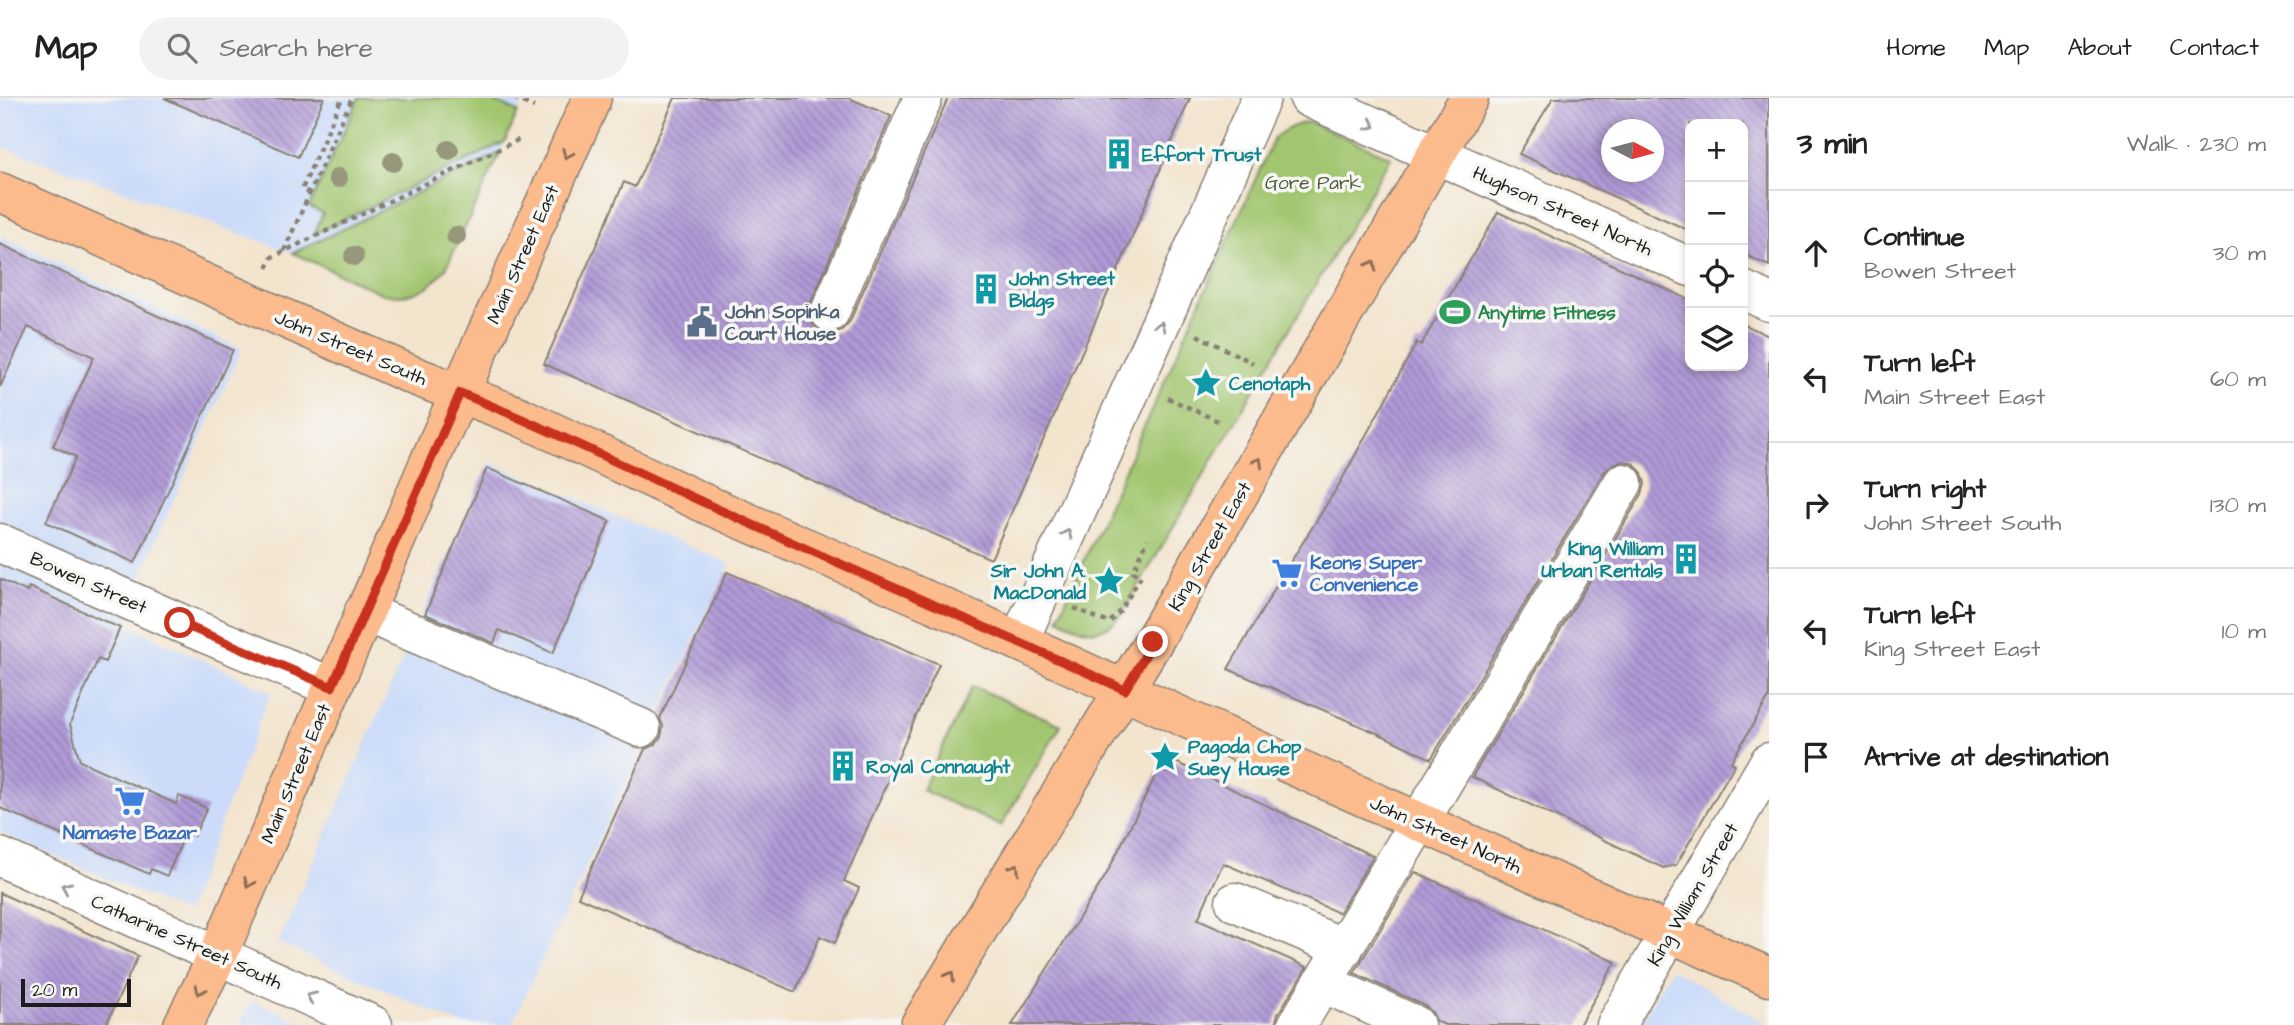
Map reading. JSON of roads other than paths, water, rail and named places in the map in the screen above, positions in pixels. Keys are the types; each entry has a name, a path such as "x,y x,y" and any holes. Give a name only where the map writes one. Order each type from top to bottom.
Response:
{"main road":[{"name":"Main Street East","path":"183,1025 218,955 364,612 593,98"},
{"name":"King Street East","path":"920,1025 1125,690 1469,98"},
{"name":"John Street South","path":"0,191 412,375 519,416 708,505 1125,690"},
{"name":"John Street North","path":"1125,690 1769,977"}],"street":[{"path":"1019,641 1261,98"},
{"name":"Hughson Street North","path":"1309,98 1685,265"},
{"path":"830,312 913,101"},
{"path":"1748,292 1769,302"},
{"path":"1297,1025 1623,483"},
{"name":"Bowen Street","path":"0,543 332,687"},
{"path":"364,612 641,728"},
{"name":"King William Street","path":"1616,1025 1769,762"},
{"name":"Catharine Street South","path":"0,857 373,1025"},
{"path":"1235,902 1344,948"},
{"path":"1323,983 1415,1025"}],"place":[{"name":"Effort Trust","path":"1119,154"},
{"name":"John Street Bldgs","path":"986,289"},
{"name":"Anytime Fitness","path":"1455,312"},
{"name":"John Sopinka Court House","path":"702,322"},
{"name":"Cenotaph","path":"1206,383"},
{"name":"King William Urban Rentals","path":"1686,559"},
{"name":"Keons Super Convenience","path":"1287,573"},
{"name":"Sir John A. MacDonald","path":"1109,581"},
{"name":"Pagoda Chop Suey House","path":"1165,757"},
{"name":"Royal Connaught","path":"843,766"},
{"name":"Namaste Bazar","path":"130,801"}],"park label":[{"name":"Gore Park","path":"1313,182"}]}
